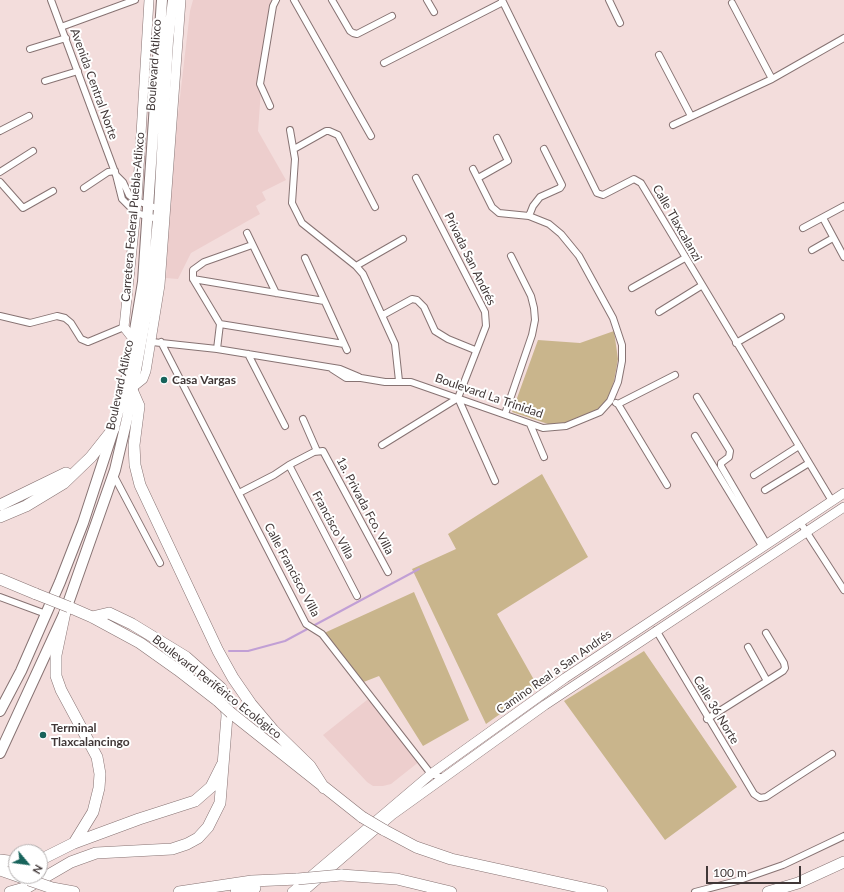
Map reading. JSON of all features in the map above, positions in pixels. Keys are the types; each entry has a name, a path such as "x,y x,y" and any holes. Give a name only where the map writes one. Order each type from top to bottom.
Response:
{"highway":[{"path":"133,389 139,406 134,445 135,465 140,485 218,651 233,678 251,704 273,730 310,766 324,788"},
{"path":"0,505 69,471 84,458 114,426"},
{"path":"0,517 26,506 64,483 91,457 114,426"},
{"name":"Boulevard Periférico Ecológico","path":"0,579 92,617 140,643 218,702 362,817 416,847 450,859 602,892"},
{"path":"65,612 56,655 56,676 60,690 94,750 100,774 99,788 93,812 74,843"},
{"path":"0,890 10,892 28,887 71,862 96,853 172,849 187,844 203,832 218,811 222,792 227,716 226,703 223,693 216,683 186,657 122,618 105,613 92,617"},
{"path":"48,856 74,843 139,819 195,802 211,787 223,763"},
{"path":"768,892 798,883 844,862"},
{"path":"0,870 52,888 74,892"},
{"path":"179,892 252,882 341,876 397,879 452,892"},
{"path":"236,892 292,879"}],"main road":[{"path":"147,341 124,327 137,201 149,0"},
{"name":"Carretera Federal Puebla-Atlixco","path":"147,341 143,282 162,0"},
{"name":"Boulevard Atlixco","path":"0,753 65,612 113,474 133,389 147,341 152,283 162,210 168,41 173,0"},
{"path":"162,210 181,0"},
{"name":"Boulevard Atlixco","path":"0,711 46,614 83,523 114,426 147,341"},
{"name":"Camino Real a San Andrés","path":"292,892 431,774 513,714 725,571 844,493"},
{"name":"Camino Real a San Andrés","path":"303,892 392,815 521,722 656,630 844,507"},
{"path":"725,571 732,581"},
{"path":"20,671 35,679"},
{"path":"513,714 521,722"}],"street":[{"name":"Avenida Central Norte","path":"52,0 116,173 122,199 136,213"},
{"path":"62,27 135,0"},
{"path":"270,106 260,84 273,6 276,0"},
{"path":"294,0 371,136"},
{"path":"332,0 350,31 357,34 392,16"},
{"path":"428,0 434,12"},
{"path":"609,0 620,23"},
{"path":"384,63 502,1"},
{"name":"Calle Tlaxcalanzi","path":"502,1 597,193 604,195 634,179 638,180 832,501"},
{"path":"732,2 772,79"},
{"path":"30,49 66,38"},
{"path":"674,125 772,79 844,38"},
{"path":"658,55 692,116"},
{"path":"45,82 78,71"},
{"path":"0,130 29,116"},
{"path":"290,130 294,149 292,203 308,229 356,266 363,274 395,344 398,381"},
{"path":"294,149 326,131 330,131 338,135 375,207"},
{"path":"478,178 508,161 496,138"},
{"path":"529,216 533,206 540,197 562,185 544,149"},
{"path":"0,172 33,151"},
{"name":"Boulevard La Trinidad","path":"147,341 217,349 343,370 361,378 385,382 411,382 543,428 566,426 600,412 610,401 618,382 622,361 622,345 613,318 579,256 561,234 549,224 529,216 499,213 492,207 474,169"},
{"path":"84,188 108,172 116,173"},
{"name":"Avenida Central Norte","path":"116,173 123,182 129,195 137,201 162,210"},
{"name":"Privada San Andrés","path":"416,178 485,312 486,326 458,398"},
{"path":"0,182 23,208 53,191"},
{"path":"804,228 844,206"},
{"path":"136,213 161,220"},
{"path":"823,218 844,257"},
{"path":"248,233 252,245 276,293"},
{"path":"812,250 833,238"},
{"path":"356,266 403,239"},
{"path":"217,349 220,324 193,279 193,270 204,262 252,245"},
{"path":"505,414 532,335 535,320 534,308 530,296 511,256"},
{"path":"220,324 346,347 305,258"},
{"path":"632,288 685,258"},
{"path":"193,279 324,301"},
{"path":"660,312 701,286"},
{"path":"383,315 412,299 417,300 424,307 435,331 448,339 476,350"},
{"path":"0,316 30,323 57,316 65,318 71,323 81,339 88,342 124,327"},
{"path":"736,343 781,317"},
{"name":"Calle Francisco Villa","path":"147,341 239,493 306,624 322,634 431,774"},
{"path":"248,354 285,426"},
{"path":"618,404 675,375"},
{"path":"697,397 730,451 729,457 721,462 721,466 764,545"},
{"path":"382,445 458,398 495,481"},
{"path":"610,401 618,404 666,485"},
{"name":"1a. Privada Fco. Villa","path":"303,419 388,572"},
{"path":"530,424 544,457"},
{"path":"695,436 764,545"},
{"path":"754,475 799,446"},
{"path":"239,493 274,475 289,465 320,451"},
{"path":"765,490 809,463"},
{"name":"Francisco Villa","path":"289,465 357,596"},
{"path":"113,474 160,563"},
{"path":"800,522 844,590"},
{"path":"0,597 46,614"},
{"name":"Calle 36 Norte","path":"656,630 707,719 754,794 760,798 766,797 832,754"},
{"path":"707,719 783,671 785,668 766,633"},
{"path":"748,647 767,681"},
{"path":"431,774 443,778"},
{"path":"696,892 737,881 783,865 844,836"}],"shaded area":[{"path":"193,0 276,0 261,90 258,131 286,180 262,192 266,200 256,206 260,214 191,253 178,279 166,278 169,222 177,123 190,11"},
{"path":"614,331 618,359 614,381 607,402 601,408 566,424 551,425 512,412 538,340 580,343"},
{"path":"542,474 588,557 497,614 538,687 486,724 412,569 456,549 448,534"},
{"path":"414,592 469,720 423,746 379,676 361,683 322,634"},
{"path":"644,651 737,787 665,840 564,701"},
{"path":"372,696 420,761 391,784 383,786 373,786 367,782 323,735"}],"waterway":[{"path":"229,651 248,651 285,641 419,569"}],"place":[{"name":"Casa Vargas","path":"164,380"},
{"name":"Terminal Tlaxcalancingo","path":"43,735"}]}
